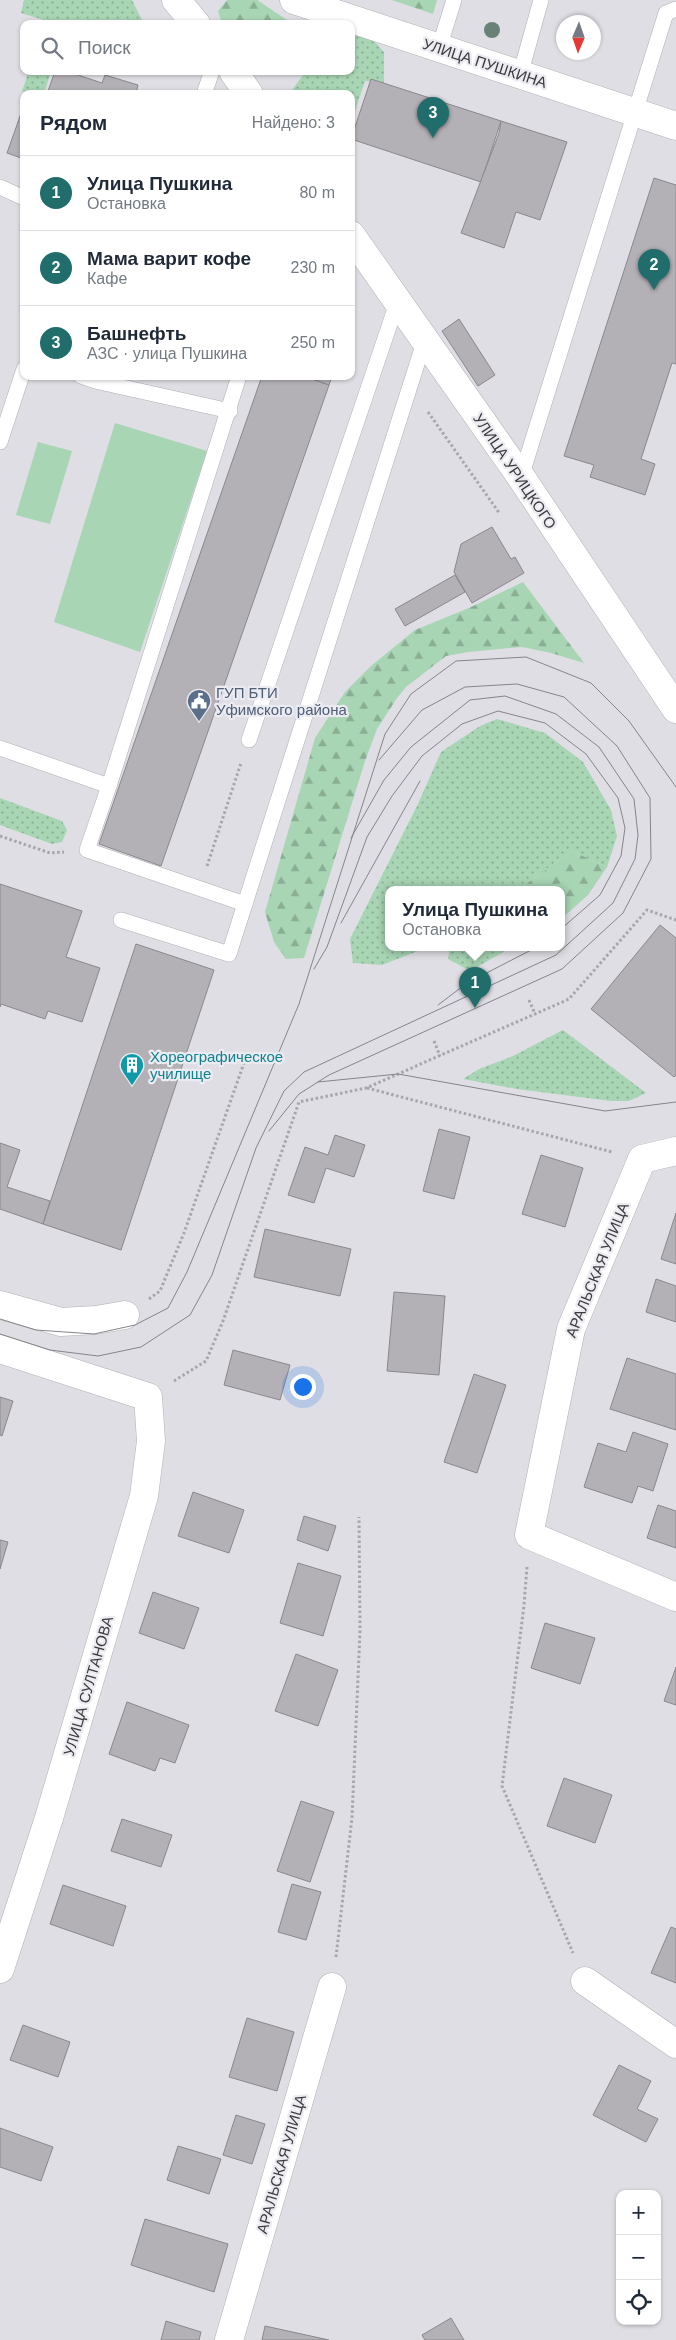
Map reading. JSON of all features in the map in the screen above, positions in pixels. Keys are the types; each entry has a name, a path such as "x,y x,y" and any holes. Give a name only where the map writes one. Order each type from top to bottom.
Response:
{"street":[{"path":"176,0 193,20"},
{"name":"УЛИЦА ПУШКИНА","path":"294,0 354,20"},
{"name":"УЛИЦА ПУШКИНА","path":"355,20 676,126"},
{"path":"236,75 246,90"},
{"name":"УЛИЦА УРИЦКОГО","path":"355,241 520,477 676,709"},
{"path":"642,1159 676,1151"},
{"name":"АРАЛЬСКАЯ УЛИЦА","path":"529,1535 571,1329 642,1159"},
{"path":"0,1305 61,1322 96,1320 125,1315"},
{"path":"0,1349 148,1397"},
{"name":"УЛИЦА СУЛТАНОВА","path":"0,1969 49,1818 144,1496 151,1440 148,1397"},
{"path":"529,1535 676,1597"},
{"path":"585,1981 676,2044"},
{"name":"АРАЛЬСКАЯ УЛИЦА","path":"229,2340 332,1987"}],"lane":[{"path":"439,48 454,0"},
{"path":"520,75 541,0"},
{"path":"520,477 634,112 655,54 666,13 676,9"},
{"path":"205,90 211,75"},
{"path":"0,188 20,196"},
{"path":"249,740 398,300"},
{"path":"121,920 229,954 425,340"},
{"path":"0,442 20,380"},
{"path":"99,380 230,411"},
{"path":"238,380 230,411 87,850 246,904"},
{"path":"0,748 109,786"}],"path":[{"path":"410,386 500,514"},
{"path":"199,888 236,780"},
{"path":"0,836 50,853 87,850"},
{"path":"148,1397 206,1361 223,1321 299,1102 366,1088 569,999 647,910 676,920"},
{"path":"529,1000 535,1014"},
{"path":"434,1041 440,1056"},
{"path":"125,1315 160,1291 184,1233 244,1063"},
{"path":"366,1088 642,1159"},
{"path":"332,1987 352,1818 360,1631 359,1517"},
{"path":"529,1535 524,1605 502,1786 585,1981"}],"green space":[{"path":"24,0 132,0 142,20 44,20 21,13"},
{"path":"227,0 257,0 287,20 221,20 218,11"},
{"path":"392,0 437,0 433,14"},
{"path":"355,36 372,39 384,52 384,83 365,81 355,111 355,90 292,90 303,75 355,75"},
{"path":"28,75 50,75 45,90 22,90"},
{"path":"115,423 207,451 140,652 54,622"},
{"path":"38,442 72,451 50,524 16,515"},
{"path":"523,582 584,663 522,647 468,652 446,656 406,687 377,729 365,761 304,958 286,959 274,942 265,912 315,738 345,692 371,666 415,630 469,608"},
{"path":"497,719 545,733 583,762 611,810 617,836 607,867 572,851 523,886 385,886 385,951 418,951 382,965 353,963 350,939 418,804 441,752 480,726"},
{"path":"0,798 62,821 67,830 62,842 52,844 0,825"},
{"path":"572,851 607,867 588,895 565,915 565,886 523,886"},
{"path":"449,951 505,951 470,971 448,959"},
{"path":"563,1030 646,1093 629,1101 611,1101 517,1089 463,1079 479,1069 513,1056"}],"building":[{"path":"54,75 78,75 102,83 105,75 138,85 137,90 48,90"},
{"path":"371,79 501,121 481,182 355,140 355,127"},
{"path":"20,116 20,158 7,153"},
{"path":"501,121 567,142 540,220 516,212 504,248 461,233 499,133"},
{"path":"654,178 676,185 676,364 672,363 641,459 655,464 645,495 590,477 594,465 564,456"},
{"path":"459,319 495,375 478,386 442,331"},
{"path":"261,380 315,380 329,385 161,866 99,844"},
{"path":"315,380 331,380 329,385"},
{"path":"492,527 511,559 515,557 524,573 472,603 454,572 461,544"},
{"path":"455,575 465,592 405,626 395,609"},
{"path":"0,884 82,911 66,957 100,968 82,1022 48,1011 45,1019 1,1004 0,1007"},
{"path":"660,925 676,938 676,1075 674,1077 591,1009"},
{"name":"Хореографическое училище","path":"136,944 214,970 121,1250 43,1224"},
{"path":"439,1129 470,1137 454,1199 423,1191"},
{"path":"335,1135 365,1145 354,1177 326,1168 314,1203 288,1195 305,1147 328,1155"},
{"path":"0,1143 20,1150 7,1187 50,1201 43,1224 0,1209"},
{"path":"541,1155 583,1168 565,1227 522,1214"},
{"path":"676,1213 676,1264 661,1259"},
{"path":"265,1229 351,1249 340,1296 254,1277"},
{"path":"656,1279 676,1286 676,1322 646,1312"},
{"path":"394,1292 445,1296 439,1375 387,1371"},
{"path":"233,1350 290,1365 280,1400 224,1385"},
{"path":"627,1358 676,1374 676,1430 610,1409"},
{"path":"474,1374 506,1385 477,1473 444,1462"},
{"path":"0,1397 13,1401 2,1436 0,1435"},
{"path":"633,1432 668,1444 653,1491 638,1486 632,1503 584,1487 598,1443 626,1452"},
{"path":"193,1492 244,1510 229,1553 178,1536"},
{"path":"658,1505 676,1511 676,1548 647,1538"},
{"path":"304,1516 336,1526 328,1551 297,1540"},
{"path":"0,1540 8,1542 0,1569"},
{"path":"298,1563 341,1576 323,1636 280,1623"},
{"path":"153,1592 199,1608 184,1649 139,1633"},
{"path":"545,1623 595,1638 580,1684 531,1668"},
{"path":"296,1654 338,1670 318,1726 275,1711"},
{"path":"676,1667 676,1705 664,1701"},
{"path":"127,1702 189,1725 175,1763 160,1758 155,1771 109,1754"},
{"path":"564,1778 612,1795 595,1843 547,1826"},
{"path":"301,1801 334,1812 310,1882 277,1871"},
{"path":"122,1819 172,1835 161,1867 111,1851"},
{"path":"292,1884 321,1892 306,1940 278,1932"},
{"path":"63,1885 126,1906 113,1946 50,1924"},
{"path":"671,1927 676,1929 676,1983 651,1973"},
{"path":"247,2018 294,2032 277,2091 229,2077"},
{"path":"23,2025 70,2042 58,2077 10,2060"},
{"path":"619,2065 651,2081 637,2109 658,2119 646,2142 593,2115"},
{"path":"236,2115 265,2124 252,2164 223,2155"},
{"path":"0,2128 53,2147 41,2181 0,2167"},
{"path":"178,2146 221,2159 209,2194 167,2180"},
{"path":"145,2219 228,2244 214,2292 131,2265"},
{"path":"451,2318 464,2340 425,2340 422,2335"},
{"path":"166,2321 201,2332 199,2340 161,2340"},
{"path":"265,2326 329,2340 262,2340"}],"tram line":[{"path":"0,1319 36,1330 94,1334 135,1325 168,1308 187,1272 299,1004 385,734 411,694 456,661 526,657 591,683 629,721 676,787"},
{"path":"269,1131 299,1094 329,1075 562,969 623,913 651,859 650,798 617,746 564,697 517,684 465,687 422,710 379,760"},
{"path":"351,838 384,780 411,747 470,700 505,696 556,714 599,747 634,799 638,835 635,859 613,903 565,947"},
{"path":"314,969 327,947 367,837 392,796 422,756 462,724 498,711 545,723 586,754 618,798 625,828 621,856 600,895 565,926"},
{"path":"341,923 420,781"},
{"path":"438,1005 467,983 529,951"},
{"path":"0,1334 50,1350 98,1356 141,1347 190,1315 212,1275 256,1148 284,1091 304,1072 556,955 560,951"},
{"path":"318,1082 398,1074 605,1111 676,1102"}],"place":[{"name":"Башнефть","path":"433,138"},
{"name":"Мама варит кофе","path":"654,290"},
{"name":"ГУП БТИ Уфимского района","path":"199,722"},
{"name":"Улица Пушкина","path":"475,1008"},
{"name":"Хореографическое училище","path":"132,1086"}]}
